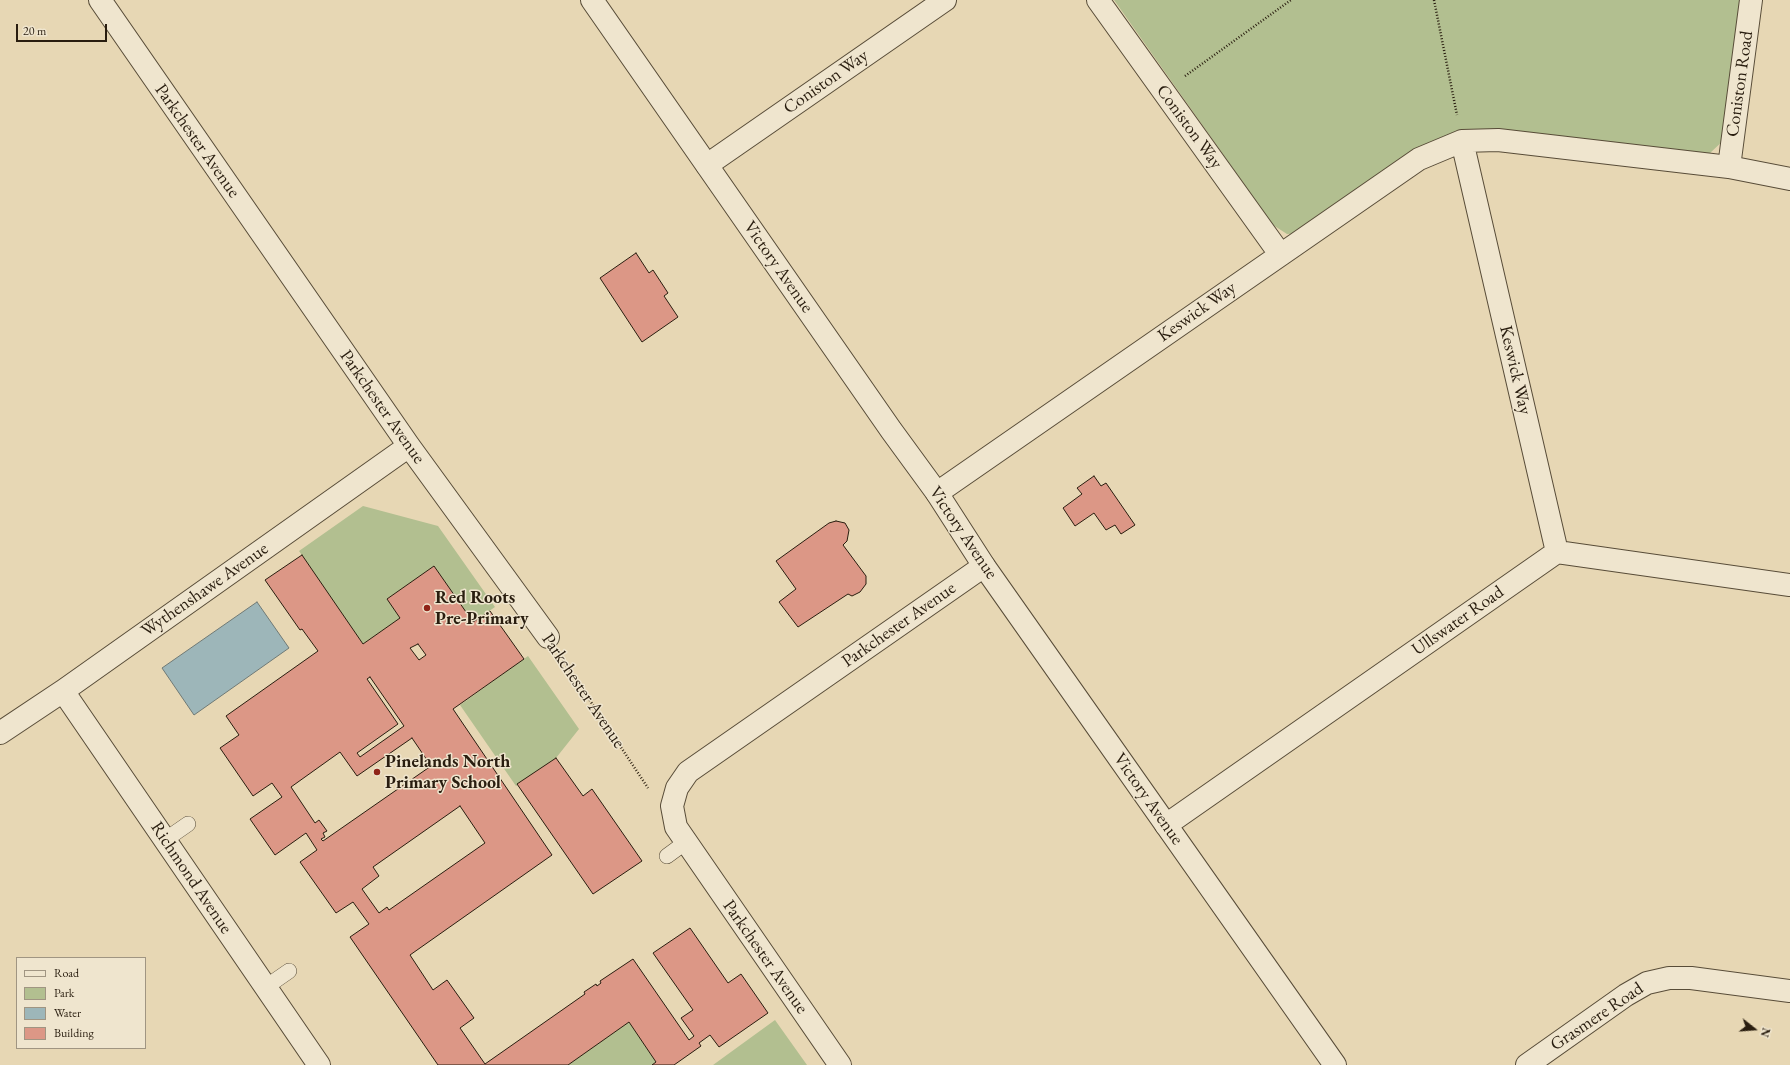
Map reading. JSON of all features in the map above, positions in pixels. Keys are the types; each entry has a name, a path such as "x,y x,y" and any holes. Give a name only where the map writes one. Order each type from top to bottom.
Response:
{"street":[{"name":"Parkchester Avenue","path":"100,0 409,446 548,637"},
{"name":"Victory Avenue","path":"592,0 891,430 937,493 984,566 1335,1065"},
{"name":"Coniston Way","path":"707,165 945,0"},
{"name":"Coniston Way","path":"1098,0 1280,254"},
{"name":"Coniston Road","path":"1729,168 1751,0"},
{"name":"Keswick Way","path":"937,493 1280,254 1420,159 1462,141 1498,140 1729,168 1790,179"},
{"name":"Keswick Way","path":"1462,141 1558,552"},
{"name":"Wythenshawe Avenue","path":"0,733 63,691 409,446"},
{"path":"1558,552 1790,585"},
{"name":"Ullswater Road","path":"1166,825 1558,552"},
{"name":"Parkchester Avenue","path":"840,1065 676,827 672,806 677,788 688,772 984,566"},
{"name":"Richmond Avenue","path":"63,691 319,1065"},
{"name":"Grasmere Road","path":"1527,1065 1626,994 1647,984 1669,978 1691,978 1790,991"}],"lane":[{"path":"165,840 188,824"},
{"path":"667,856 686,842"},
{"path":"266,987 290,971"}],"path":[{"path":"1164,92 1291,0"},
{"path":"1434,0 1462,141"},
{"name":"Parkchester Avenue","path":"548,637 647,788 672,806"}],"green space":[{"path":"1114,0 1740,0 1725,139 1710,153 1691,160 1485,132 1306,233 1287,234 1273,225"},
{"path":"363,506 438,526 495,607 473,622 434,566 387,599 400,618 363,644 299,551"},
{"path":"528,656 579,729 556,758 516,786 460,705"},
{"path":"775,1020 807,1065 713,1065"},
{"path":"629,1022 656,1062 652,1065 568,1065"}],"water":[{"path":"257,602 289,648 194,715 162,668"}],"building":[{"path":"636,253 649,273 653,270 668,293 664,296 678,317 642,342 600,278"},
{"path":"1094,476 1101,486 1106,483 1135,525 1121,534 1115,525 1106,530 1094,513 1075,526 1063,508 1082,494 1077,488"},
{"path":"836,521 845,523 849,530 847,541 843,545 866,576 866,584 860,592 852,596 848,594 798,627 779,602 796,589 776,561 829,523"},
{"path":"302,555 363,644 400,618 387,599 434,566 473,622 490,611 524,659 453,709 552,855 410,955 433,990 447,980 474,1018 460,1028 485,1064 585,994 584,992 596,984 597,986 601,983 600,981 633,959 689,1040 694,1036 681,1018 693,1010 653,953 690,928 728,983 741,974 768,1013 719,1047 710,1035 699,1043 701,1046 674,1065 652,1065 656,1062 629,1022 568,1065 438,1065 350,937 369,924 353,902 336,913 300,862 317,850 306,833 275,855 250,819 282,797 272,783 253,796 220,748 239,735 226,716 318,651 302,629 300,630 265,580","holes":["418,644 426,655 419,660 410,648","370,677 404,726 360,757 357,753 398,724 367,679","412,738 431,766 323,841 321,839 325,837 323,833 327,831 319,820 315,823 291,787 340,752 357,776","460,806 485,843 389,910 387,907 379,913 362,889 379,876 373,867"]},
{"path":"556,758 583,796 592,789 642,861 593,894 517,784"}],"place":[{"name":"Red Roots Pre-Primary","path":"427,608"},
{"name":"Pinelands North Primary School","path":"377,772"}]}
